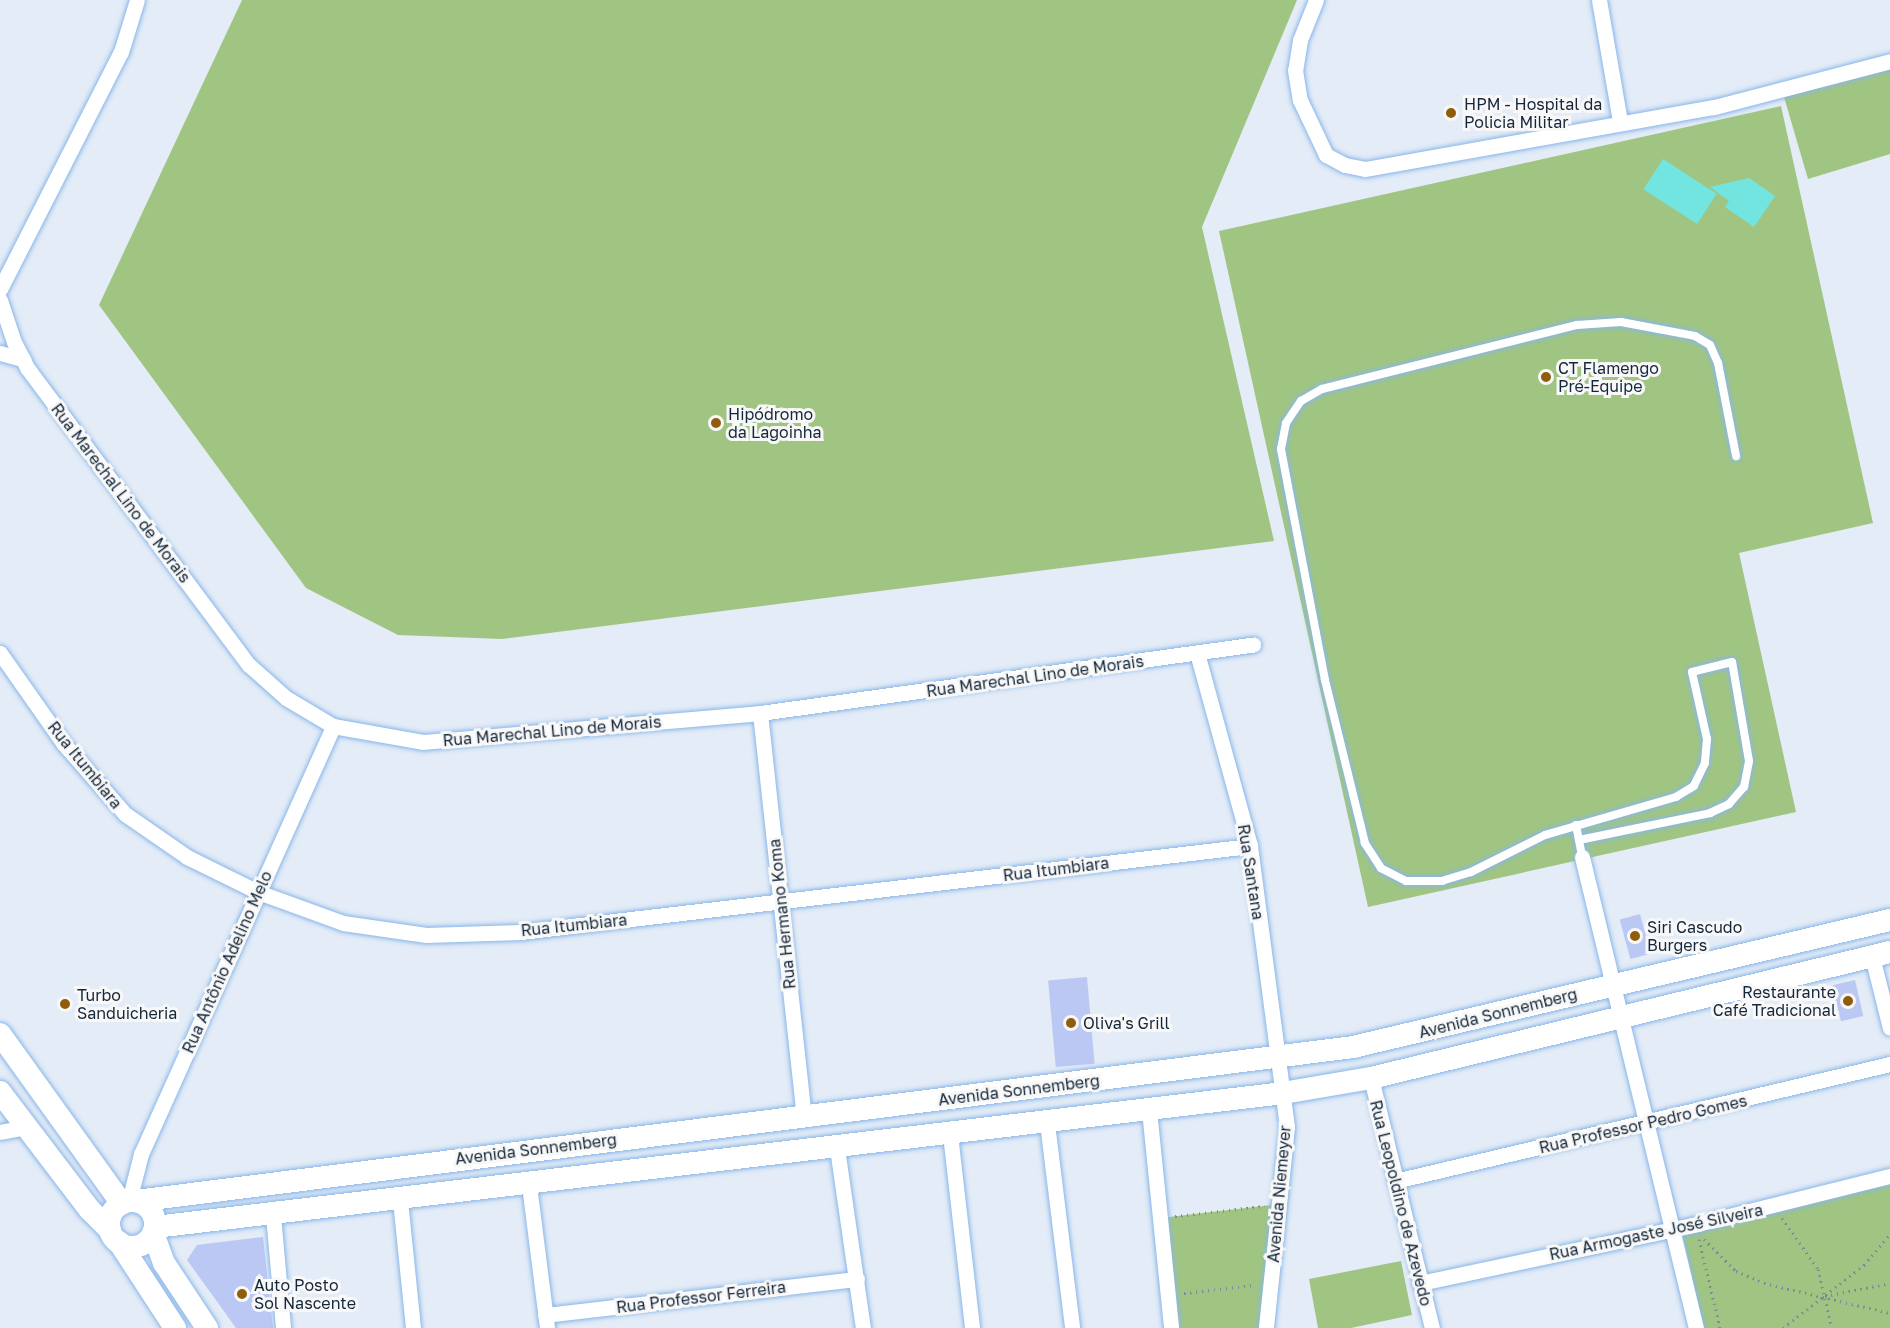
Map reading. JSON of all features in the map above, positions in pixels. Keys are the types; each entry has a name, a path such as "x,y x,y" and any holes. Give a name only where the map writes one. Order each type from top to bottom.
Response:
{"street":[{"path":"0,289 121,51 137,0"},
{"path":"1316,0 1300,40 1295,70 1300,100 1326,155 1345,165 1365,169 1620,121 1714,107 1890,61"},
{"path":"1599,0 1620,121"},
{"name":"Rua Marechal Lino de Morais","path":"0,300 23,358 249,665 285,698 333,726 423,742 760,713 1253,645"},
{"path":"0,353 23,358"},
{"name":"Rua Itumbiara","path":"0,653 64,744 125,814 187,857 258,892 343,923 426,935 521,932 1250,846"},
{"name":"Rua Santana","path":"1197,653 1250,846 1277,1060"},
{"name":"Rua Hermano Koma","path":"760,713 804,1116"},
{"name":"Rua Antônio Adelino Melo","path":"129,1202 141,1154 333,726"},
{"path":"1582,857 1696,1328"},
{"name":"Avenida Sonnemberg","path":"129,1202 804,1116 1277,1060 1353,1047 1890,920"},
{"path":"1881,954 1890,1028"},
{"name":"Avenida Sonnemberg","path":"154,1230 1283,1093 1371,1078 1881,954"},
{"path":"0,1034 129,1202 152,1213 154,1230 164,1263 207,1328"},
{"name":"Avenida Niemeyer","path":"1266,1328 1287,1127 1277,1060"},
{"name":"Rua Professor Pedro Gomes","path":"1395,1181 1647,1124 1890,1064"},
{"name":"Rua Leopoldino de Azevedo","path":"1371,1078 1432,1328"},
{"path":"0,1092 25,1127 114,1236 175,1328"},
{"path":"1149,1110 1171,1328"},
{"path":"1047,1123 1072,1328"},
{"path":"0,1132 25,1127"},
{"path":"950,1134 972,1328"},
{"path":"837,1148 863,1328"},
{"name":"Rua Armogaste José Silveira","path":"1420,1283 1673,1229 1700,1231 1780,1212 1890,1176"},
{"path":"528,1185 546,1321"},
{"path":"400,1200 413,1328"},
{"path":"114,1236 111,1215 129,1202"},
{"path":"273,1215 283,1328"},
{"path":"114,1236 138,1246 154,1230"},
{"name":"Rua Professor Ferreira","path":"546,1321 856,1279"}],"lane":[{"path":"1580,840 1710,813 1729,804 1744,787 1749,761 1732,662 1692,672 1707,739 1705,763 1694,786 1676,797 1576,825 1442,881 1406,881 1381,868 1365,843 1325,680 1281,449 1286,423 1301,401 1322,389 1577,325 1621,322 1695,336 1710,345 1718,363 1736,456"},
{"path":"1576,825 1582,857"}],"path":[{"path":"1160,1218 1280,1204"},
{"path":"1780,1212 1793,1217"},
{"path":"1771,1222 1780,1212"},
{"path":"1780,1212 1813,1258 1832,1328"},
{"path":"1700,1231 1714,1235"},
{"path":"1700,1231 1736,1270 1764,1283 1890,1313"},
{"path":"1700,1231 1720,1328"},
{"path":"1783,1328 1869,1260 1890,1234"},
{"path":"1823,1297 1890,1283"},
{"path":"1168,1294 1272,1284"}],"shaded area":[{"name":"Hipódromo da Lagoinha","path":"242,0 1297,0 1202,227 1274,541 502,639 398,635 306,588 99,305"},
{"path":"1890,65 1890,154 1808,179 1784,97"},
{"name":"CT Flamengo Pré-Equipe","path":"1781,106 1873,523 1739,553 1796,812 1368,907 1219,231"},
{"path":"1663,159 1717,194 1697,224 1643,189"},
{"path":"1749,178 1775,196 1754,227 1725,207 1729,201 1710,187"},
{"path":"1890,1182 1890,1328 1704,1328 1682,1233"},
{"path":"1280,1204 1266,1328 1171,1328 1160,1218"},
{"path":"1401,1261 1412,1315 1351,1328 1318,1328 1309,1279"}],"building":[{"name":"Siri Cascudo Burgers","path":"1640,914 1651,954 1630,959 1620,919"},
{"name":"Oliva's Grill","path":"1087,977 1095,1064 1056,1067 1048,980"},
{"name":"Restaurante Café Tradicional","path":"1855,980 1863,1016 1841,1021 1833,985"},
{"name":"Auto Posto Sol Nascente","path":"263,1237 273,1328 236,1328 187,1260 197,1245"}],"place":[{"name":"HPM - Hospital da Policia Militar","path":"1451,113"},
{"name":"CT Flamengo Pré-Equipe","path":"1546,377"},
{"name":"Hipódromo da Lagoinha","path":"716,423"},
{"name":"Siri Cascudo Burgers","path":"1635,936"},
{"name":"Restaurante Café Tradicional","path":"1848,1001"},
{"name":"Turbo Sanduicheria","path":"65,1004"},
{"name":"Oliva's Grill","path":"1071,1023"},
{"name":"Auto Posto Sol Nascente","path":"242,1294"}]}
